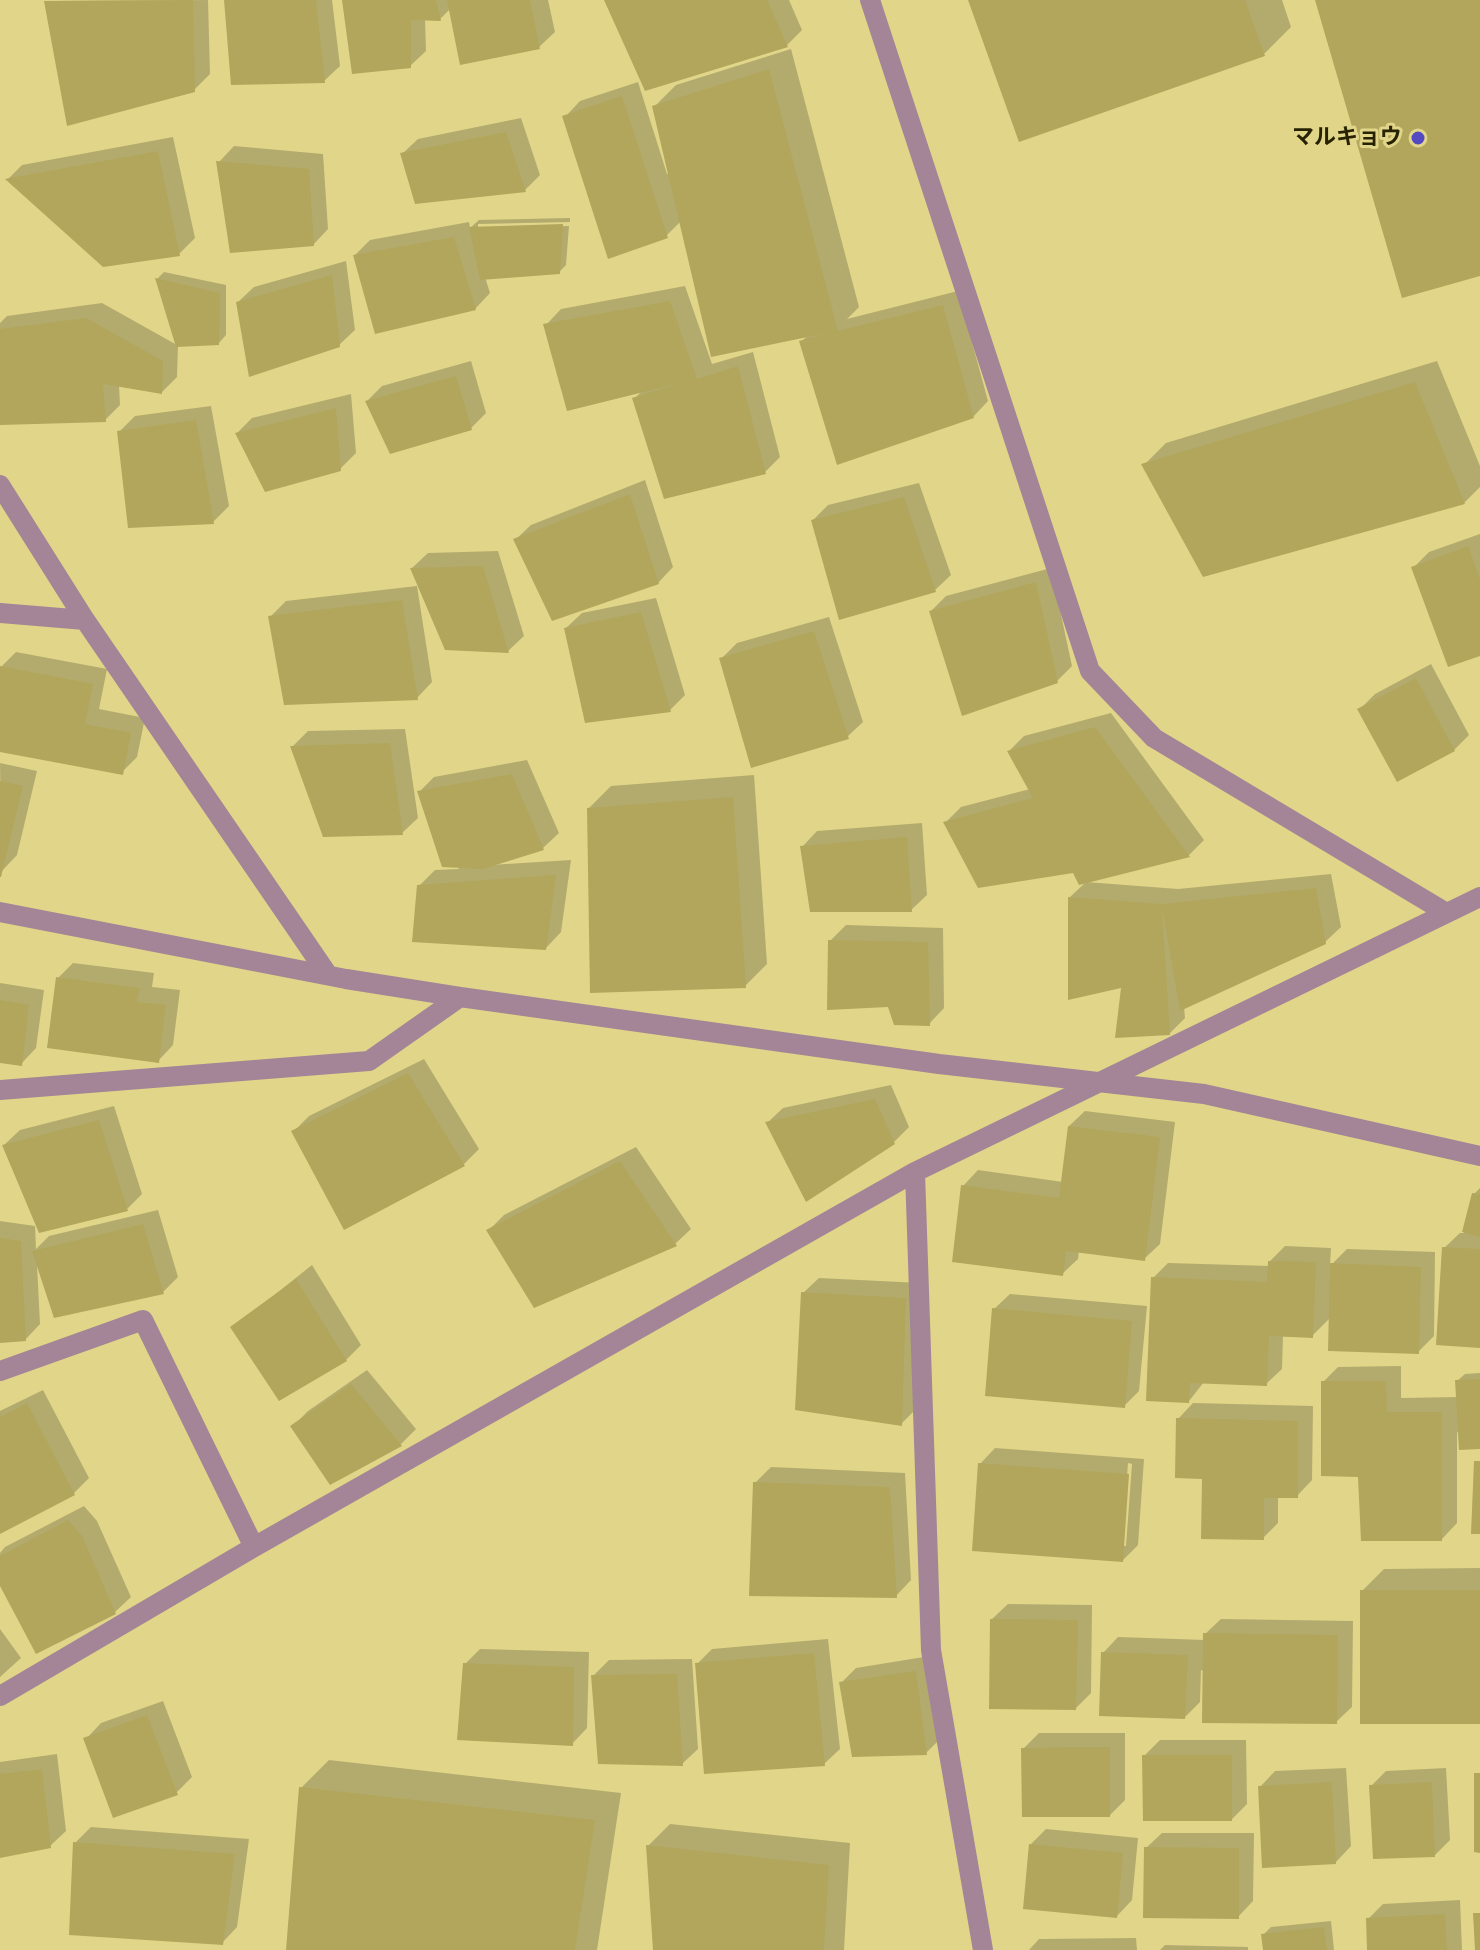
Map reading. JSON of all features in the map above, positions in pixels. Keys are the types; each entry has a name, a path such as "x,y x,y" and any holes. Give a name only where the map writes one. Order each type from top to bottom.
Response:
{"street":[{"path":"870,0 1090,671 1154,738 1445,912"},
{"path":"0,485 85,620 328,975"},
{"path":"0,613 85,620"},
{"path":"0,1696 254,1547 915,1172 1480,897"},
{"path":"0,912 460,997 1097,1084 1204,1094 1480,1156"},
{"path":"0,1090 369,1061 460,997"},
{"path":"915,1172 931,1650 983,1950"},
{"path":"0,1371 143,1320 254,1547"}],"building":[{"path":"193,0 195,92 67,126 44,1"},
{"path":"224,0 316,0 325,83 231,85"},
{"path":"342,0 436,0 441,21 411,20 411,68 352,74"},
{"path":"447,0 530,0 540,49 460,65"},
{"path":"604,0 767,0 788,47 645,91"},
{"path":"968,0 1245,0 1265,56 1019,142"},
{"name":"マルキョウ","path":"1315,0 1480,0 1480,276 1402,298"},
{"path":"769,69 838,331 943,305 974,418 837,465 799,341 827,333 711,357 652,106"},
{"path":"622,96 668,238 608,259 562,116"},
{"path":"506,132 526,192 415,204 400,153"},
{"path":"158,151 180,256 103,267 5,179"},
{"path":"216,161 309,169 314,246 230,253"},
{"path":"563,224 560,274 480,280 469,227"},
{"path":"454,237 476,310 375,334 353,255"},
{"path":"332,275 340,347 249,377 236,302"},
{"path":"155,278 220,293 219,345 176,347"},
{"path":"670,301 697,379 738,366 766,474 664,499 632,398 680,383 567,411 543,324"},
{"path":"86,318 163,361 162,394 103,384 106,422 0,425 0,329"},
{"path":"456,376 472,430 390,454 365,401"},
{"path":"1415,382 1465,504 1203,577 1141,464"},
{"path":"336,408 341,471 265,492 235,433"},
{"path":"196,420 214,524 128,528 117,431"},
{"path":"630,494 659,584 552,621 513,539"},
{"path":"904,497 936,592 839,620 811,520"},
{"path":"1468,546 1480,579 1480,656 1448,667 1411,567"},
{"path":"483,566 509,653 445,650 410,568"},
{"path":"1036,582 1058,683 962,716 929,611"},
{"path":"402,600 418,700 284,705 268,616"},
{"path":"641,612 671,712 585,723 564,628"},
{"path":"814,631 849,739 751,768 719,658"},
{"path":"0,666 93,684 85,724 131,733 123,775 0,752"},
{"path":"1416,678 1455,751 1397,782 1357,709"},
{"path":"1095,727 1190,857 1079,885 1073,873 978,888 943,822 1033,798 1007,751"},
{"path":"390,743 403,835 323,837 290,746"},
{"path":"512,774 544,850 483,869 442,867 417,791"},
{"path":"0,781 23,786 1,877 0,877"},
{"path":"733,797 746,988 590,993 587,808"},
{"path":"907,837 912,912 810,912 800,846"},
{"path":"556,875 546,950 412,942 417,885"},
{"path":"1316,888 1326,944 1180,1011 1162,907 1170,1035 1115,1038 1121,988 1068,1000 1068,897 1162,904"},
{"path":"828,940 928,942 930,1026 894,1025 888,1007 827,1010"},
{"path":"56,977 140,988 137,1002 166,1005 159,1063 47,1048"},
{"path":"0,1000 29,1005 22,1066 0,1063"},
{"path":"408,1073 465,1166 344,1230 291,1131"},
{"path":"875,1099 895,1144 806,1202 765,1122"},
{"path":"99,1120 128,1211 39,1233 2,1145"},
{"path":"1068,1126 1160,1137 1145,1261 1066,1251 1063,1276 952,1262 961,1185 1059,1198"},
{"path":"620,1161 677,1246 534,1308 486,1230"},
{"path":"1472,1193 1480,1194 1480,1237 1462,1232"},
{"path":"143,1224 164,1294 54,1318 32,1251"},
{"path":"0,1238 21,1241 26,1341 0,1343"},
{"path":"1442,1247 1480,1249 1480,1348 1436,1345"},
{"path":"1268,1261 1316,1262 1313,1338 1269,1336 1267,1386 1190,1383 1189,1403 1146,1401 1151,1277 1267,1282"},
{"path":"1330,1263 1421,1267 1419,1354 1328,1351"},
{"path":"296,1279 347,1361 279,1401 230,1327"},
{"path":"801,1292 906,1298 902,1426 795,1410"},
{"path":"992,1308 1132,1321 1125,1408 985,1396"},
{"path":"1480,1379 1480,1449 1459,1450 1455,1380"},
{"path":"1321,1381 1386,1381 1387,1412 1442,1412 1442,1541 1361,1541 1358,1477 1321,1476"},
{"path":"351,1384 402,1446 330,1485 290,1426"},
{"path":"27,1403 75,1495 0,1534 0,1417"},
{"path":"1176,1418 1298,1421 1298,1498 1264,1498 1264,1540 1201,1539 1202,1479 1175,1478"},
{"path":"1474,1461 1480,1461 1480,1534 1471,1534"},
{"path":"978,1463 1129,1474 1123,1562 972,1551"},
{"path":"753,1482 890,1487 897,1598 749,1596"},
{"path":"68,1520 82,1536 116,1614 36,1654 0,1586 0,1556"},
{"path":"1360,1590 1480,1590 1480,1724 1360,1724"},
{"path":"990,1619 1078,1620 1076,1710 989,1709"},
{"path":"1203,1633 1338,1635 1337,1724 1202,1723"},
{"path":"1101,1652 1188,1655 1185,1719 1099,1716"},
{"path":"814,1653 825,1766 704,1774 695,1663"},
{"path":"463,1663 574,1667 573,1746 457,1740"},
{"path":"916,1671 927,1755 852,1757 839,1682"},
{"path":"677,1674 683,1766 598,1764 591,1675"},
{"path":"147,1715 178,1795 113,1818 83,1738"},
{"path":"1110,1747 1110,1817 1022,1817 1021,1748"},
{"path":"1142,1755 1232,1755 1232,1821 1143,1821"},
{"path":"42,1769 51,1848 0,1858 0,1774"},
{"path":"1474,1773 1480,1773 1480,1853 1474,1852"},
{"path":"1332,1782 1336,1864 1262,1868 1258,1786"},
{"path":"1432,1782 1435,1857 1373,1859 1369,1785"},
{"path":"299,1787 595,1820 575,1950 286,1950"},
{"path":"73,1842 235,1854 223,1945 69,1935"},
{"path":"1029,1844 1123,1853 1117,1918 1023,1909"},
{"path":"646,1845 829,1865 824,1950 653,1950"},
{"path":"1144,1847 1239,1848 1239,1919 1143,1918"},
{"path":"1473,1913 1480,1913 1480,1950 1475,1950"},
{"path":"1445,1914 1447,1950 1367,1950 1366,1918"},
{"path":"1324,1927 1327,1950 1263,1950 1261,1934"}],"place":[{"name":"マルキョウ","path":"1418,138"}]}
